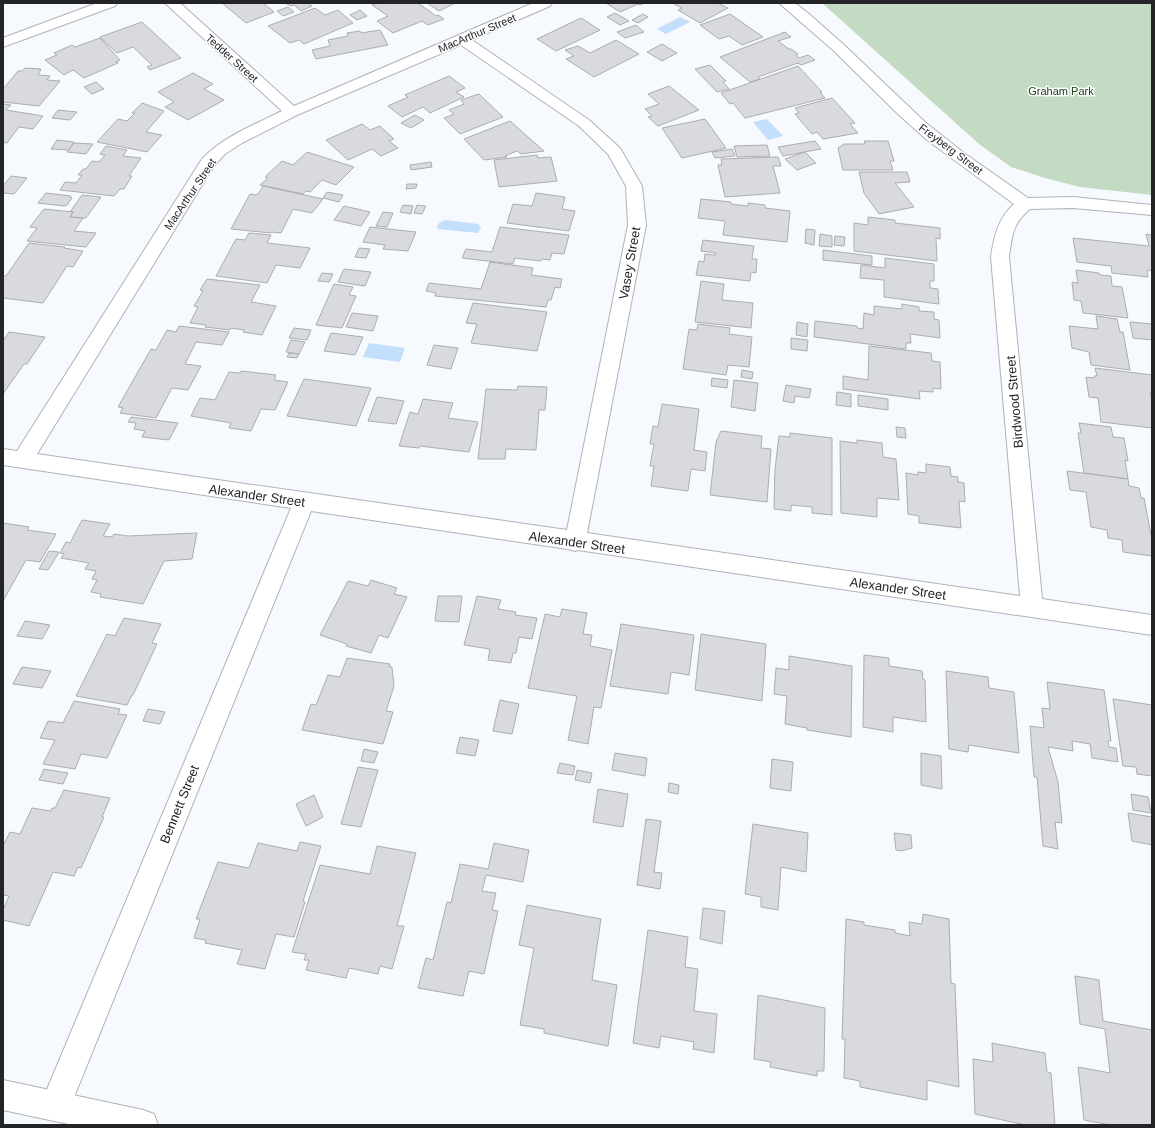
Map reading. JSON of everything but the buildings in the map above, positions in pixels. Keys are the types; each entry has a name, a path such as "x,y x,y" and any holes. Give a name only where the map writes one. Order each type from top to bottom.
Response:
{"street":[{"path":"3,43 110,3"},
{"name":"Tedder Street","path":"172,3 292,112"},
{"name":"MacArthur Street","path":"13,459 208,163 220,151 236,140 292,112 545,3"},
{"name":"Freyberg Street","path":"786,3 802,15 851,59 930,134 1025,204"},
{"name":"Vasey Street","path":"462,39 588,127 614,151 634,186 637,225 575,542"},
{"path":"1025,204 1069,202 1152,210"},
{"name":"Birdwood Street","path":"1025,204 1013,213 1006,224 1000,257 1032,608"},
{"name":"Alexander Street","path":"13,459 1152,625"},
{"name":"Bennett Street","path":"55,1106 304,502"},
{"path":"3,1095 143,1125"}],"green space":[{"name":"Graham Park","path":"822,3 1152,3 1152,195 1080,187 1011,167 979,144"}],"water":[{"path":"680,17 690,22 666,34 657,29"},
{"path":"767,119 783,136 768,140 753,122"},
{"path":"445,220 478,224 481,228 478,233 438,229 437,227 439,223"},
{"path":"369,343 405,348 400,362 363,357"}]}
